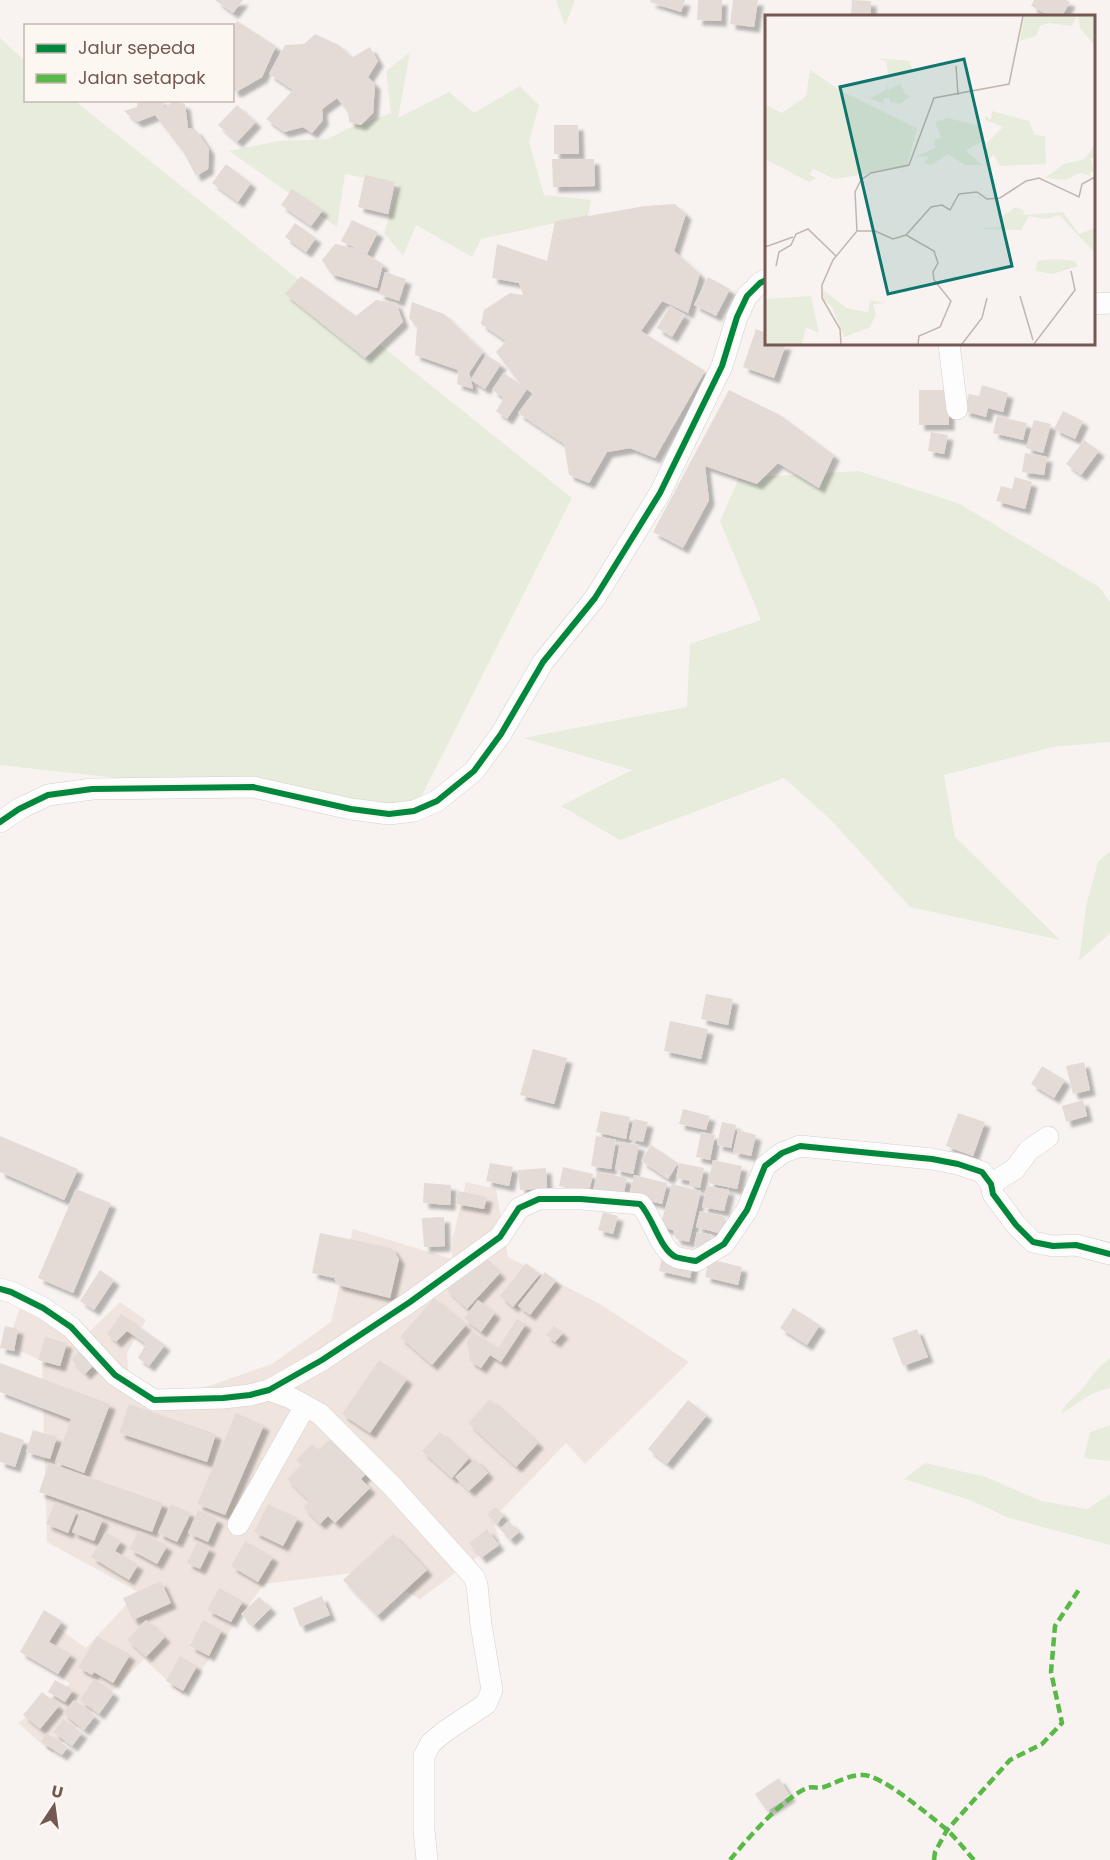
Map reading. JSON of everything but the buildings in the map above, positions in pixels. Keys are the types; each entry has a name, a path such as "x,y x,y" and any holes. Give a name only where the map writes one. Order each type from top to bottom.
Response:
{"street":[{"path":"0,822 19,809 48,795 92,789 253,787 351,809 389,814 414,811 437,801 474,771 501,734 543,662 601,588 660,493 722,366 737,316 747,296 765,280"},
{"path":"1095,304 1110,303"},
{"path":"949,345 957,409"},
{"path":"991,1184 1016,1169 1029,1150 1048,1137"},
{"path":"0,1289 43,1308 71,1327 115,1375 154,1400 250,1395 269,1390 322,1360 410,1302 500,1237 519,1208 539,1199 581,1199 640,1204 647,1211 663,1245 674,1257 696,1261 724,1244 747,1210 765,1166 782,1153 800,1146 916,1157 958,1164 982,1172 991,1184 993,1194 1016,1225 1033,1242 1053,1246 1076,1245 1110,1254"},
{"path":"269,1390 291,1398 320,1414 392,1486 474,1577 477,1585 492,1690 486,1704 444,1732 431,1743 424,1756 424,1830 427,1860"},
{"path":"238,1525 305,1406"}],"shaded area":[{"path":"466,1182 496,1189 508,1257 600,1304 689,1362 585,1464 566,1443 492,1520 500,1540 420,1599 369,1571 264,1584 183,1695 144,1659 52,1753 18,1723 70,1684 31,1653 50,1622 86,1648 138,1592 47,1542 42,1361 7,1345 23,1299 84,1337 120,1302 146,1320 127,1353 129,1387 192,1392 272,1364 331,1322 353,1229 452,1259 453,1237"}],"green space":[{"path":"556,0 575,0 565,26"},
{"path":"0,38 24,60 24,102 76,102 572,498 414,811 0,765"},
{"path":"410,52 398,118 449,92 474,113 520,86 539,105 529,142 544,195 591,200 588,216 481,239 472,257 416,225 403,256 384,233 399,185 345,174 337,227 229,151 279,141 328,139 347,129 391,113 386,71"},
{"path":"859,471 960,504 1099,587 1110,602 1110,742 1053,747 944,775 955,837 1060,940 910,907 830,819 784,778 620,840 561,806 632,770 523,738 687,707 690,644 761,620 720,521 739,478"},
{"path":"1110,851 1110,933 1079,961 1086,906 1098,862"},
{"path":"1110,1358 1110,1388 1093,1393 1061,1414 1098,1368"},
{"path":"1110,1425 1110,1461 1084,1458 1090,1432"},
{"path":"925,1463 986,1477 1041,1501 1087,1509 1110,1494 1110,1545 1009,1518 970,1500 904,1479"}],"marked path":[{"path":"934,1860 935,1852 947,1830 1010,1760 1042,1744 1062,1723 1051,1672 1055,1626 1080,1588"},
{"path":"730,1860 766,1820 797,1793 811,1787 822,1788 858,1775 882,1782 918,1806 950,1833 974,1860"}],"cycle path":[{"path":"0,822 19,809 48,795 92,789 253,787 351,809 389,814 414,811 437,801 474,771 501,734 543,662 595,598 660,493 722,366 737,317 747,296 765,280"},
{"path":"0,1289 43,1308 71,1327 115,1375 154,1400 250,1395 269,1390 322,1360 410,1302 500,1237 519,1208 539,1199 581,1199 640,1204 665,1248 676,1257 696,1261 724,1244 747,1210 765,1166 782,1153 800,1146 932,1159 982,1172 991,1184 993,1194 1016,1225 1033,1242 1053,1246 1076,1245 1110,1254"}]}
